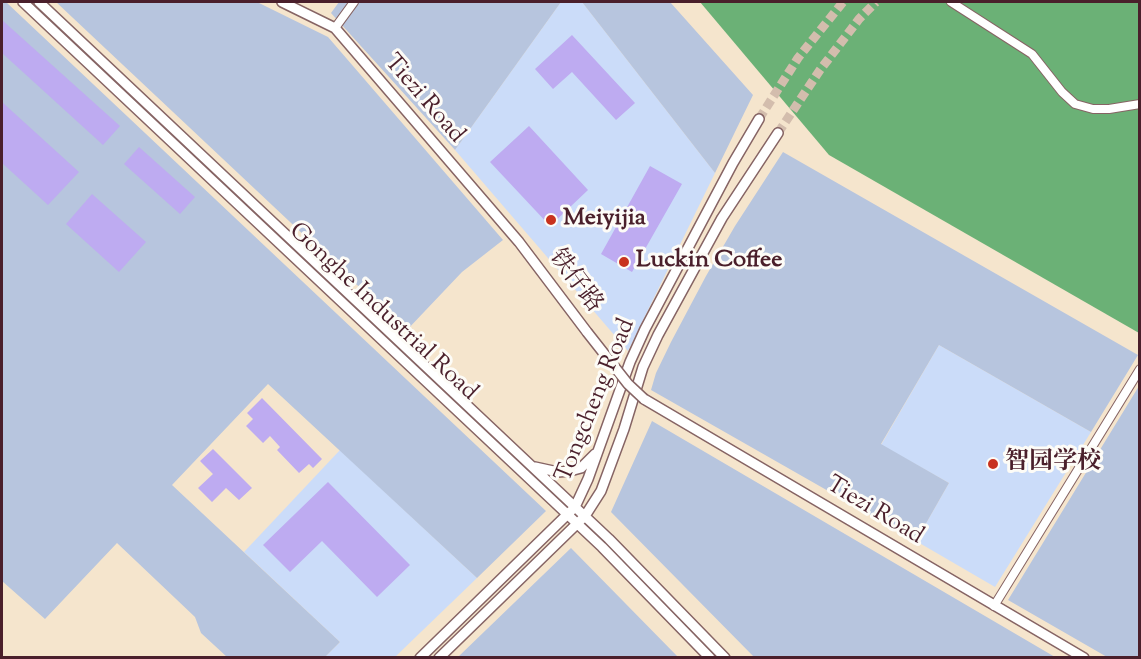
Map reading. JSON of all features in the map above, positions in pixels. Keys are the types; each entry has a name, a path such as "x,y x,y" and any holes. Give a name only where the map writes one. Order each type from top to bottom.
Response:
{"street":[{"name":"Gonghe Industrial Road","path":"23,2 577,524 710,657"},
{"name":"Gonghe Industrial Road","path":"39,2 585,516 725,657"},
{"name":"Tiezi Road","path":"282,2 335,28 519,242"},
{"path":"335,28 354,2"},
{"path":"951,2 1032,54 1062,92 1075,104 1093,109 1109,109 1140,104"},
{"name":"Tongcheng Road","path":"420,657 575,507 599,449 630,362 645,329 728,172 759,119"},
{"name":"Tongcheng Road","path":"439,657 585,516 601,491 624,429 643,367 658,335 722,218 778,133"},
{"name":"铁仔路","path":"519,242 628,384 644,399"},
{"path":"994,606 1140,369"},
{"name":"Tiezi Road","path":"644,399 1084,657"},
{"path":"531,466 558,472 570,471 580,468 591,460 599,449"}],"shaded area":[{"path":"2,2 6,2 546,511 477,578 268,384 172,485 340,642 325,657 227,657 201,633 195,617 117,543 45,619 2,581"},
{"path":"56,2 257,2 328,37 503,240 462,272 406,331"},
{"path":"339,2 561,2 455,150 331,13"},
{"path":"561,2 582,2 715,173 628,351 455,150"},
{"path":"582,2 670,2 753,95 715,173"},
{"path":"783,152 1138,355 1091,432 939,345 881,444 949,483 916,541 651,390 656,373 706,276"},
{"name":"智园学校","path":"939,345 1091,432 995,587 916,541 949,483 881,445"},
{"path":"1139,386 1139,657 1107,657 1008,600"},
{"path":"652,421 1055,657 754,657 611,512"},
{"path":"340,450 477,578 395,657 325,657 340,642 244,552"},
{"path":"571,548 678,657 458,657"}],"green space":[{"path":"700,2 1139,2 1139,333 829,155"}],"building":[{"path":"2,20 120,126 103,145 2,53"},
{"path":"572,35 635,103 616,120 572,72 553,89 535,69"},
{"path":"2,102 79,172 48,205 2,163"},
{"path":"529,126 588,190 550,226 490,162"},
{"path":"139,147 195,197 180,214 124,164"},
{"path":"650,166 682,184 632,272 601,254"},
{"path":"92,194 146,242 119,272 66,224"},
{"path":"262,398 322,459 313,468 309,464 299,473 277,450 280,447 270,436 263,443 246,426 253,419 247,413"},
{"path":"213,449 252,488 239,500 226,488 212,502 198,488 213,474 200,461"},
{"path":"328,482 410,565 377,597 322,541 290,572 263,545"}],"tunnel":[{"path":"759,119 798,58 843,2"},
{"path":"778,133 820,70 859,19 876,2"}],"place":[{"name":"Meiyijia","path":"551,220"},
{"name":"Luckin Coffee","path":"624,262"},
{"name":"智园学校","path":"993,464"}]}
